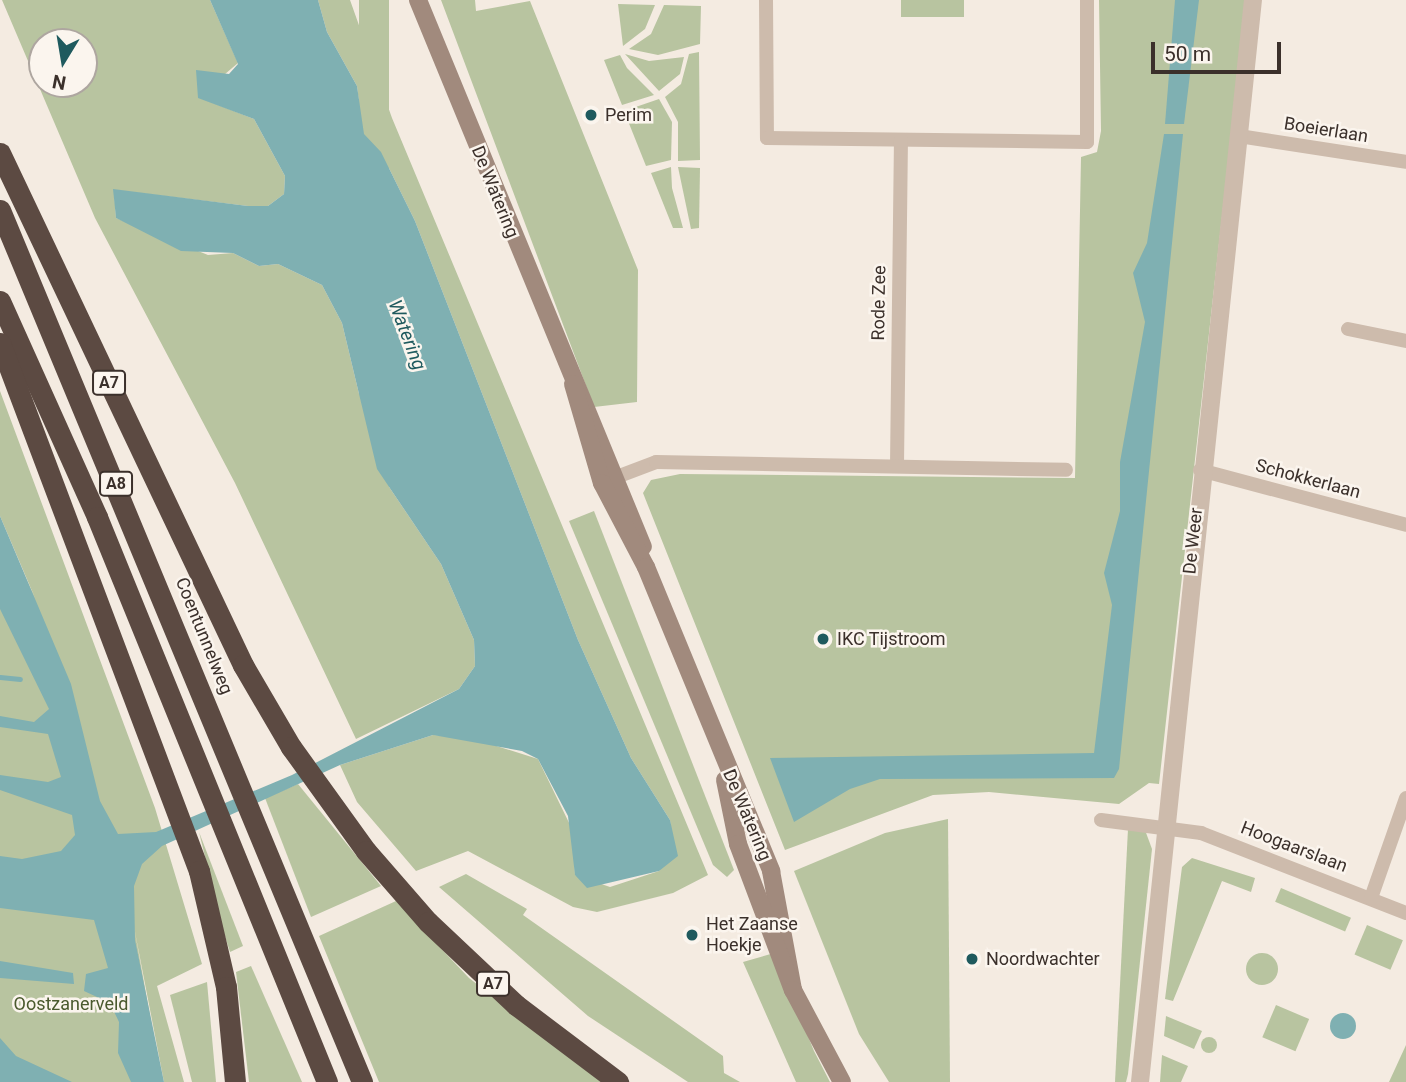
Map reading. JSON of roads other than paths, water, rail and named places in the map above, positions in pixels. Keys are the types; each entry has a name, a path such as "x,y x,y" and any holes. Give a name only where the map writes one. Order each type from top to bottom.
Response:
{"highway":[{"name":"A7","path":"0,153 243,665 291,747 408,900 516,1005 618,1082"},
{"name":"Coentunnelweg","path":"0,210 230,758 362,1082"},
{"name":"A8","path":"0,301 97,517 234,861 327,1082"},
{"path":"0,343 199,871 226,987 235,1082"}],"main road":[{"name":"De Watering","path":"418,0 722,759 771,871 793,990"},
{"name":"De Watering","path":"722,759 751,879 793,990"},
{"path":"793,990 842,1082"}],"street":[{"path":"766,0 767,138 1087,142 1087,0"},
{"name":"De Weer","path":"1140,1082 1200,470 1240,136 1253,0"},
{"name":"Boeierlaan","path":"1240,136 1406,162"},
{"name":"Rode Zee","path":"897,466 901,140"},
{"path":"1348,329 1406,341"},
{"path":"609,479 656,462 1066,470"},
{"name":"Schokkerlaan","path":"1200,470 1406,525"},
{"path":"1371,898 1406,798"},
{"name":"Hoogaarslaan","path":"1101,820 1201,833 1406,913"}],"water":[{"name":"Watering","path":"210,0 318,0 327,32 357,86 364,134 381,152 415,221 578,640 631,758 670,820 678,856 659,871 587,888 575,875 568,816 538,759 522,751 433,735 340,765 162,846 142,864 134,886 135,940 164,1082 131,1082 118,1053 119,1022 110,1003 84,991 86,974 108,968 94,920 0,908 0,856 22,859 61,851 75,835 72,815 0,790 0,775 48,782 61,777 48,734 0,727 0,716 34,722 49,709 0,609 0,516 71,684 100,801 118,834 156,832 292,775 459,689 475,666 474,640 441,564 377,469 342,323 322,285 278,264 259,266 233,253 181,251 116,218 113,189 248,206 268,206 284,194 285,176 254,119 198,98 196,70 229,74 238,64"},
{"path":"1175,0 1199,0 1184,124 1165,124"},
{"path":"1164,134 1183,134 1119,769 1114,778 880,779 850,789 794,822 770,758 1094,753 1112,605 1104,573 1120,511 1120,462 1145,322 1133,273 1147,243"},
{"path":"0,961 73,973 74,984 0,978"},
{"path":"1343,1013 1352,1017 1356,1026 1352,1035 1343,1039 1334,1035 1330,1026 1334,1017"},
{"path":"0,1038 16,1056 72,1082 0,1082"}],"waterway":[{"path":"0,677 20,679"}],"place":[{"name":"Perim","path":"591,115"},
{"name":"IKC Tijstroom","path":"823,639"},
{"name":"Het Zaanse Hoekje","path":"692,935"},
{"name":"Noordwachter","path":"972,959"}],"park label":[{"name":"Oostzanerveld","path":"71,1004"}]}
